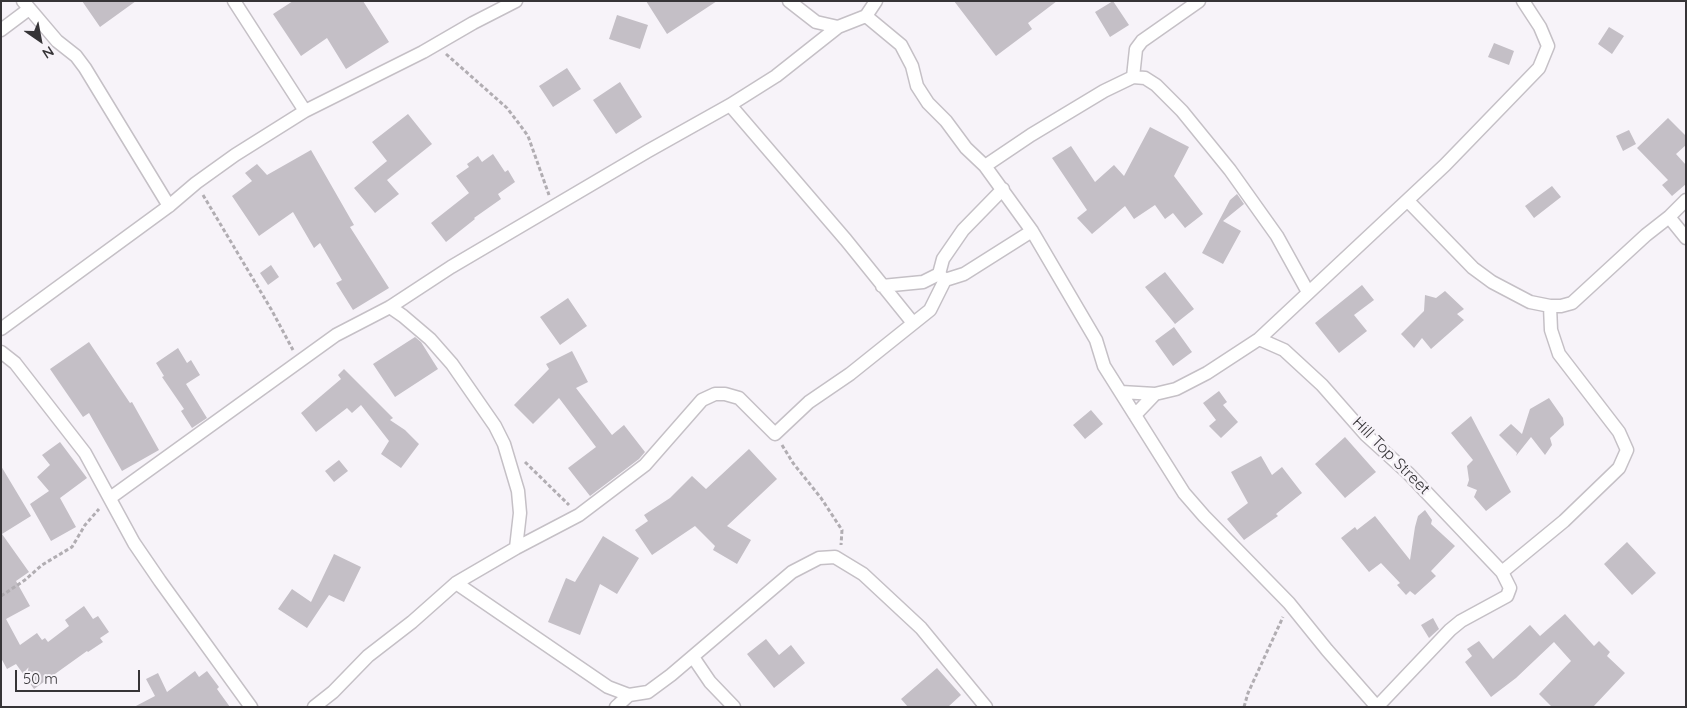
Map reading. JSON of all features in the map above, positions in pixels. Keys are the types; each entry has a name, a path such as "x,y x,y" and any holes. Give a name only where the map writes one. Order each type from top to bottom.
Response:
{"street":[{"path":"234,1 305,110"},
{"path":"1,329 169,206 235,154 305,110 436,45 473,22 516,1"},
{"path":"789,1 816,22 838,26"},
{"path":"110,498 336,336 390,307 451,267 730,105 776,76 838,26 866,16 876,1"},
{"path":"1133,76 1136,49 1142,41 1199,1"},
{"path":"1121,392 1155,394 1176,389 1207,373 1259,339 1408,201 1539,68 1548,46 1540,27 1523,1"},
{"path":"1,30 26,5 57,40 76,56 169,206"},
{"path":"866,16 901,45 912,66 920,92 966,148 985,166 1032,231 1096,340 1104,366 1184,494 1289,603 1377,707"},
{"path":"985,166 1031,135 1104,91 1133,76 1145,78 1156,85 1182,111 1230,170 1277,236 1308,292"},
{"path":"730,105 913,323"},
{"path":"314,707 333,692 368,656 412,622 456,583 516,548 579,515 645,465 702,400 715,394 725,394 738,398 775,434 809,402 850,374 930,310 942,277 944,259 963,230 1003,189"},
{"path":"1408,201 1473,268 1492,282 1530,302 1561,306 1572,303 1686,200"},
{"path":"1669,217 1686,238"},
{"path":"882,286 923,282 964,274 1032,231"},
{"path":"1502,572 1564,521 1620,468 1627,450 1619,432 1559,354 1552,330 1550,306"},
{"path":"390,307 430,339 452,364 495,426 504,444 518,491 520,514 516,548"},
{"name":"Hill Top Street","path":"1259,339 1284,350 1322,385 1366,434 1408,473 1502,572 1510,588 1507,596 1461,621 1450,630 1377,707"},
{"path":"1,352 15,363 84,453 134,543 251,707"},
{"path":"1135,415 1155,394"},
{"path":"456,583 608,687 629,695 648,692 693,657 792,572 819,558 835,557 863,574 921,628 986,707"},
{"path":"693,657 710,682 734,707"},
{"path":"616,707 629,695"}],"path":[{"path":"436,45 507,108 528,136 554,207"},
{"path":"196,184 271,308 299,361"},
{"path":"775,434 793,463 821,498 842,530 841,545 835,557"},
{"path":"523,460 579,515"},
{"path":"1,596 25,580 42,564 72,547 85,525 110,498"},
{"path":"1244,707 1248,693 1289,603"}],"building":[{"path":"82,1 136,1 100,27"},
{"path":"293,1 363,1 389,42 346,69 327,38 301,56 273,14"},
{"path":"646,1 717,1 667,34"},
{"path":"954,1 1057,1 1028,23 1032,29 996,56"},
{"path":"1113,1 1129,25 1110,37 1095,12"},
{"path":"617,15 648,25 640,49 609,39"},
{"path":"1609,27 1624,36 1612,54 1598,44"},
{"path":"1494,43 1514,51 1509,65 1488,57"},
{"path":"567,68 581,89 553,107 539,86"},
{"path":"620,82 642,117 616,134 593,100"},
{"path":"408,114 432,144 387,180 399,194 375,213 354,188 387,161 372,142"},
{"path":"1668,118 1686,136 1686,145 1676,154 1686,165 1686,184 1672,196 1662,185 1668,180 1637,148"},
{"path":"1150,127 1189,147 1174,176 1203,214 1185,228 1173,213 1165,219 1155,205 1134,219 1125,206 1092,234 1077,218 1087,210 1052,158 1071,146 1095,182 1114,165 1124,176"},
{"path":"1629,130 1636,144 1623,151 1616,136"},
{"path":"311,150 354,225 350,227 389,288 353,310 336,283 342,280 320,243 314,248 293,212 259,236 232,196 252,181 245,173 257,164 267,175"},
{"path":"493,154 505,172 508,170 515,182 498,194 501,199 474,218 446,242 431,223 469,193 456,176 469,167 467,164 478,156 482,162"},
{"path":"1552,186 1561,197 1534,218 1525,206"},
{"path":"1237,194 1244,204 1223,221 1241,231 1223,264 1202,253 1230,200"},
{"path":"271,265 279,277 268,285 260,273"},
{"path":"1165,272 1194,309 1175,324 1145,287"},
{"path":"1362,285 1374,300 1354,315 1367,331 1339,353 1315,323"},
{"path":"1445,291 1464,309 1457,314 1464,320 1431,349 1422,338 1414,348 1401,334 1424,311 1425,295 1436,298"},
{"path":"568,298 587,326 560,345 540,317"},
{"path":"1174,327 1192,352 1173,366 1155,341"},
{"path":"415,337 421,342 438,369 395,397 373,364"},
{"path":"89,342 130,403 132,402 159,450 122,471 89,413 83,417 50,369"},
{"path":"178,348 187,363 191,360 200,375 186,384 207,418 192,428 181,411 184,409 162,377 164,376 156,363"},
{"path":"572,351 588,382 576,388 612,435 624,425 645,452 639,459 590,496 568,468 596,447 559,398 533,424 514,405 549,369 546,364"},
{"path":"344,369 393,418 390,420 405,430 419,444 401,468 381,454 389,441 361,405 352,413 347,408 316,432 301,413 341,379 338,375"},
{"path":"1219,391 1227,402 1223,405 1238,422 1221,438 1209,426 1216,420 1203,403"},
{"path":"1549,398 1563,418 1564,425 1550,438 1552,445 1545,455 1531,437 1516,456 1517,453 1499,435 1511,424 1522,434 1530,409"},
{"path":"1091,410 1103,424 1085,439 1073,425"},
{"path":"1471,416 1511,492 1486,511 1474,497 1477,490 1467,486 1469,480 1467,466 1473,460 1451,433"},
{"path":"1345,437 1376,472 1345,498 1315,464"},
{"path":"60,442 87,478 60,498 76,527 51,541 30,504 49,491 37,477 50,465 42,455"},
{"path":"749,449 777,479 727,526 751,540 737,564 713,550 715,546 695,526 652,555 635,530 648,521 644,515 670,498 692,476 706,489"},
{"path":"1261,456 1272,475 1282,467 1302,493 1276,514 1278,516 1244,540 1227,519 1248,503 1231,472"},
{"path":"339,460 348,471 334,482 325,471"},
{"path":"1,466 31,516 2,534 29,572 16,581 30,606 6,619 20,645 37,633 42,640 45,638 48,642 69,626 65,620 84,606 93,619 98,616 109,632 100,638 103,642 87,651 34,689 16,664 7,669 1,658"},
{"path":"1425,510 1432,520 1431,524 1455,546 1431,571 1436,576 1415,595 1410,591 1406,595 1397,585 1400,583 1381,563 1369,572 1341,538 1355,527 1357,530 1375,516 1410,560 1418,516"},
{"path":"603,536 639,558 617,594 600,584 580,635 548,622 566,578 575,582"},
{"path":"1627,542 1656,573 1632,595 1604,564"},
{"path":"334,554 361,567 344,602 329,595 307,628 278,609 292,589 311,602"},
{"path":"1565,614 1594,646 1599,641 1610,652 1607,656 1625,673 1593,707 1552,707 1539,694 1571,661 1554,642 1516,678 1491,697 1465,662 1472,656 1467,649 1479,641 1493,659 1530,625 1540,636"},
{"path":"1433,618 1439,629 1429,638 1421,625"},
{"path":"766,639 779,655 791,645 805,663 774,688 747,654"},
{"path":"937,668 961,695 948,707 908,707 901,699"},
{"path":"195,671 199,677 207,671 230,707 134,707 155,696 146,679 158,673 167,692"}]}
